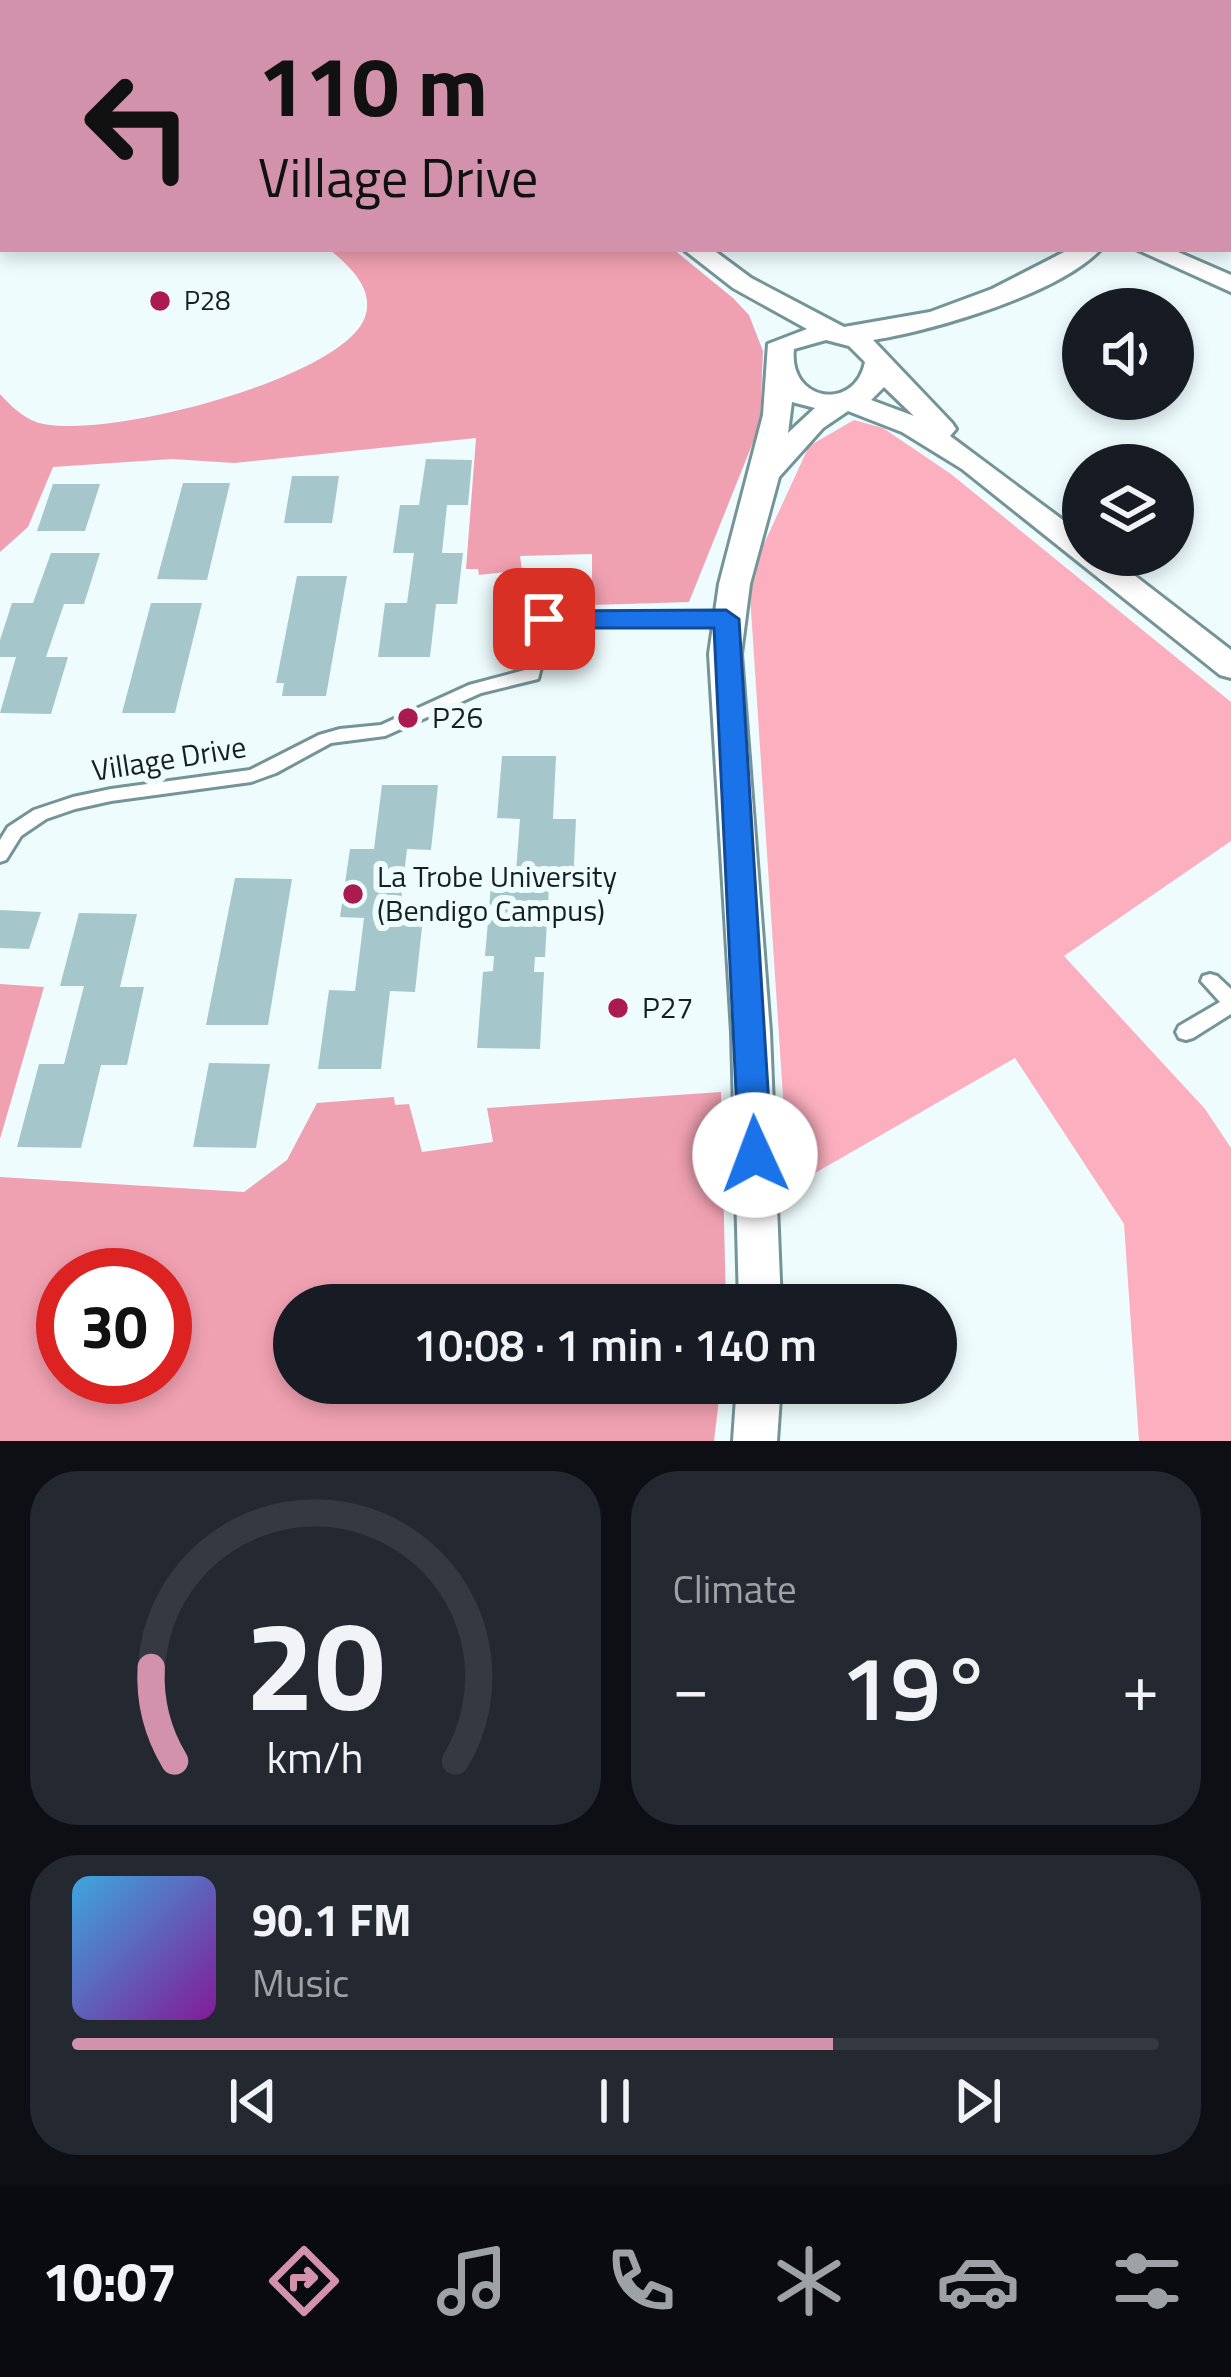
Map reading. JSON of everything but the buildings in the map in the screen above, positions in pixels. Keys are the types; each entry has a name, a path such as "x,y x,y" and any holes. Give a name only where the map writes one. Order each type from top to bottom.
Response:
{"street":[{"path":"700,252 742,283 870,348 971,461 1062,534"},
{"path":"765,476 813,422 872,388 888,347 927,322 1043,274 1083,252"},
{"path":"1156,252 1231,284"},
{"path":"742,283 768,319 779,366 778,426 740,545 726,619 759,1284"},
{"path":"779,366 795,337 927,322"},
{"path":"779,366 804,396 884,412 971,461"},
{"path":"1115,576 1231,667"},
{"path":"755,1441 758,1404"}],"lane":[{"name":"Village Drive","path":"1,848 20,826 79,801 250,777 334,735 384,730 497,679 532,675 544,619 726,619"},
{"path":"1186,1032 1231,1003 1210,981"}],"shaded area":[{"path":"332,252 677,252 733,298 749,315 763,351 760,425 689,602 592,605 592,554 520,556 522,570 479,575 478,569 466,569 476,438 234,463 172,459 53,467 28,527 0,552 0,394 31,420 67,426 161,414 267,383 313,363 347,340 365,317 366,296 351,270"},
{"path":"854,420 883,428 951,474 1062,564 1062,576 1076,576 1231,702 1231,841 1064,956 1205,1109 1231,1148 1231,1441 1139,1441 1124,1224 1015,1058 789,1188 750,595 763,546 809,446"},
{"path":"0,984 44,987 0,1139"},
{"path":"721,1092 726,1284 273,1284 273,1404 718,1404 714,1441 0,1441 0,1177 244,1192 287,1160 317,1103 394,1097 395,1105 409,1104 422,1152 493,1142 487,1108"}],"place":[{"name":"P28","path":"160,301"},
{"name":"P26","path":"408,718"},
{"name":"La Trobe University (Bendigo Campus)","path":"353,894"},
{"name":"P27","path":"618,1008"}],"route":[{"path":"544,619 726,619 755,1155"}]}
